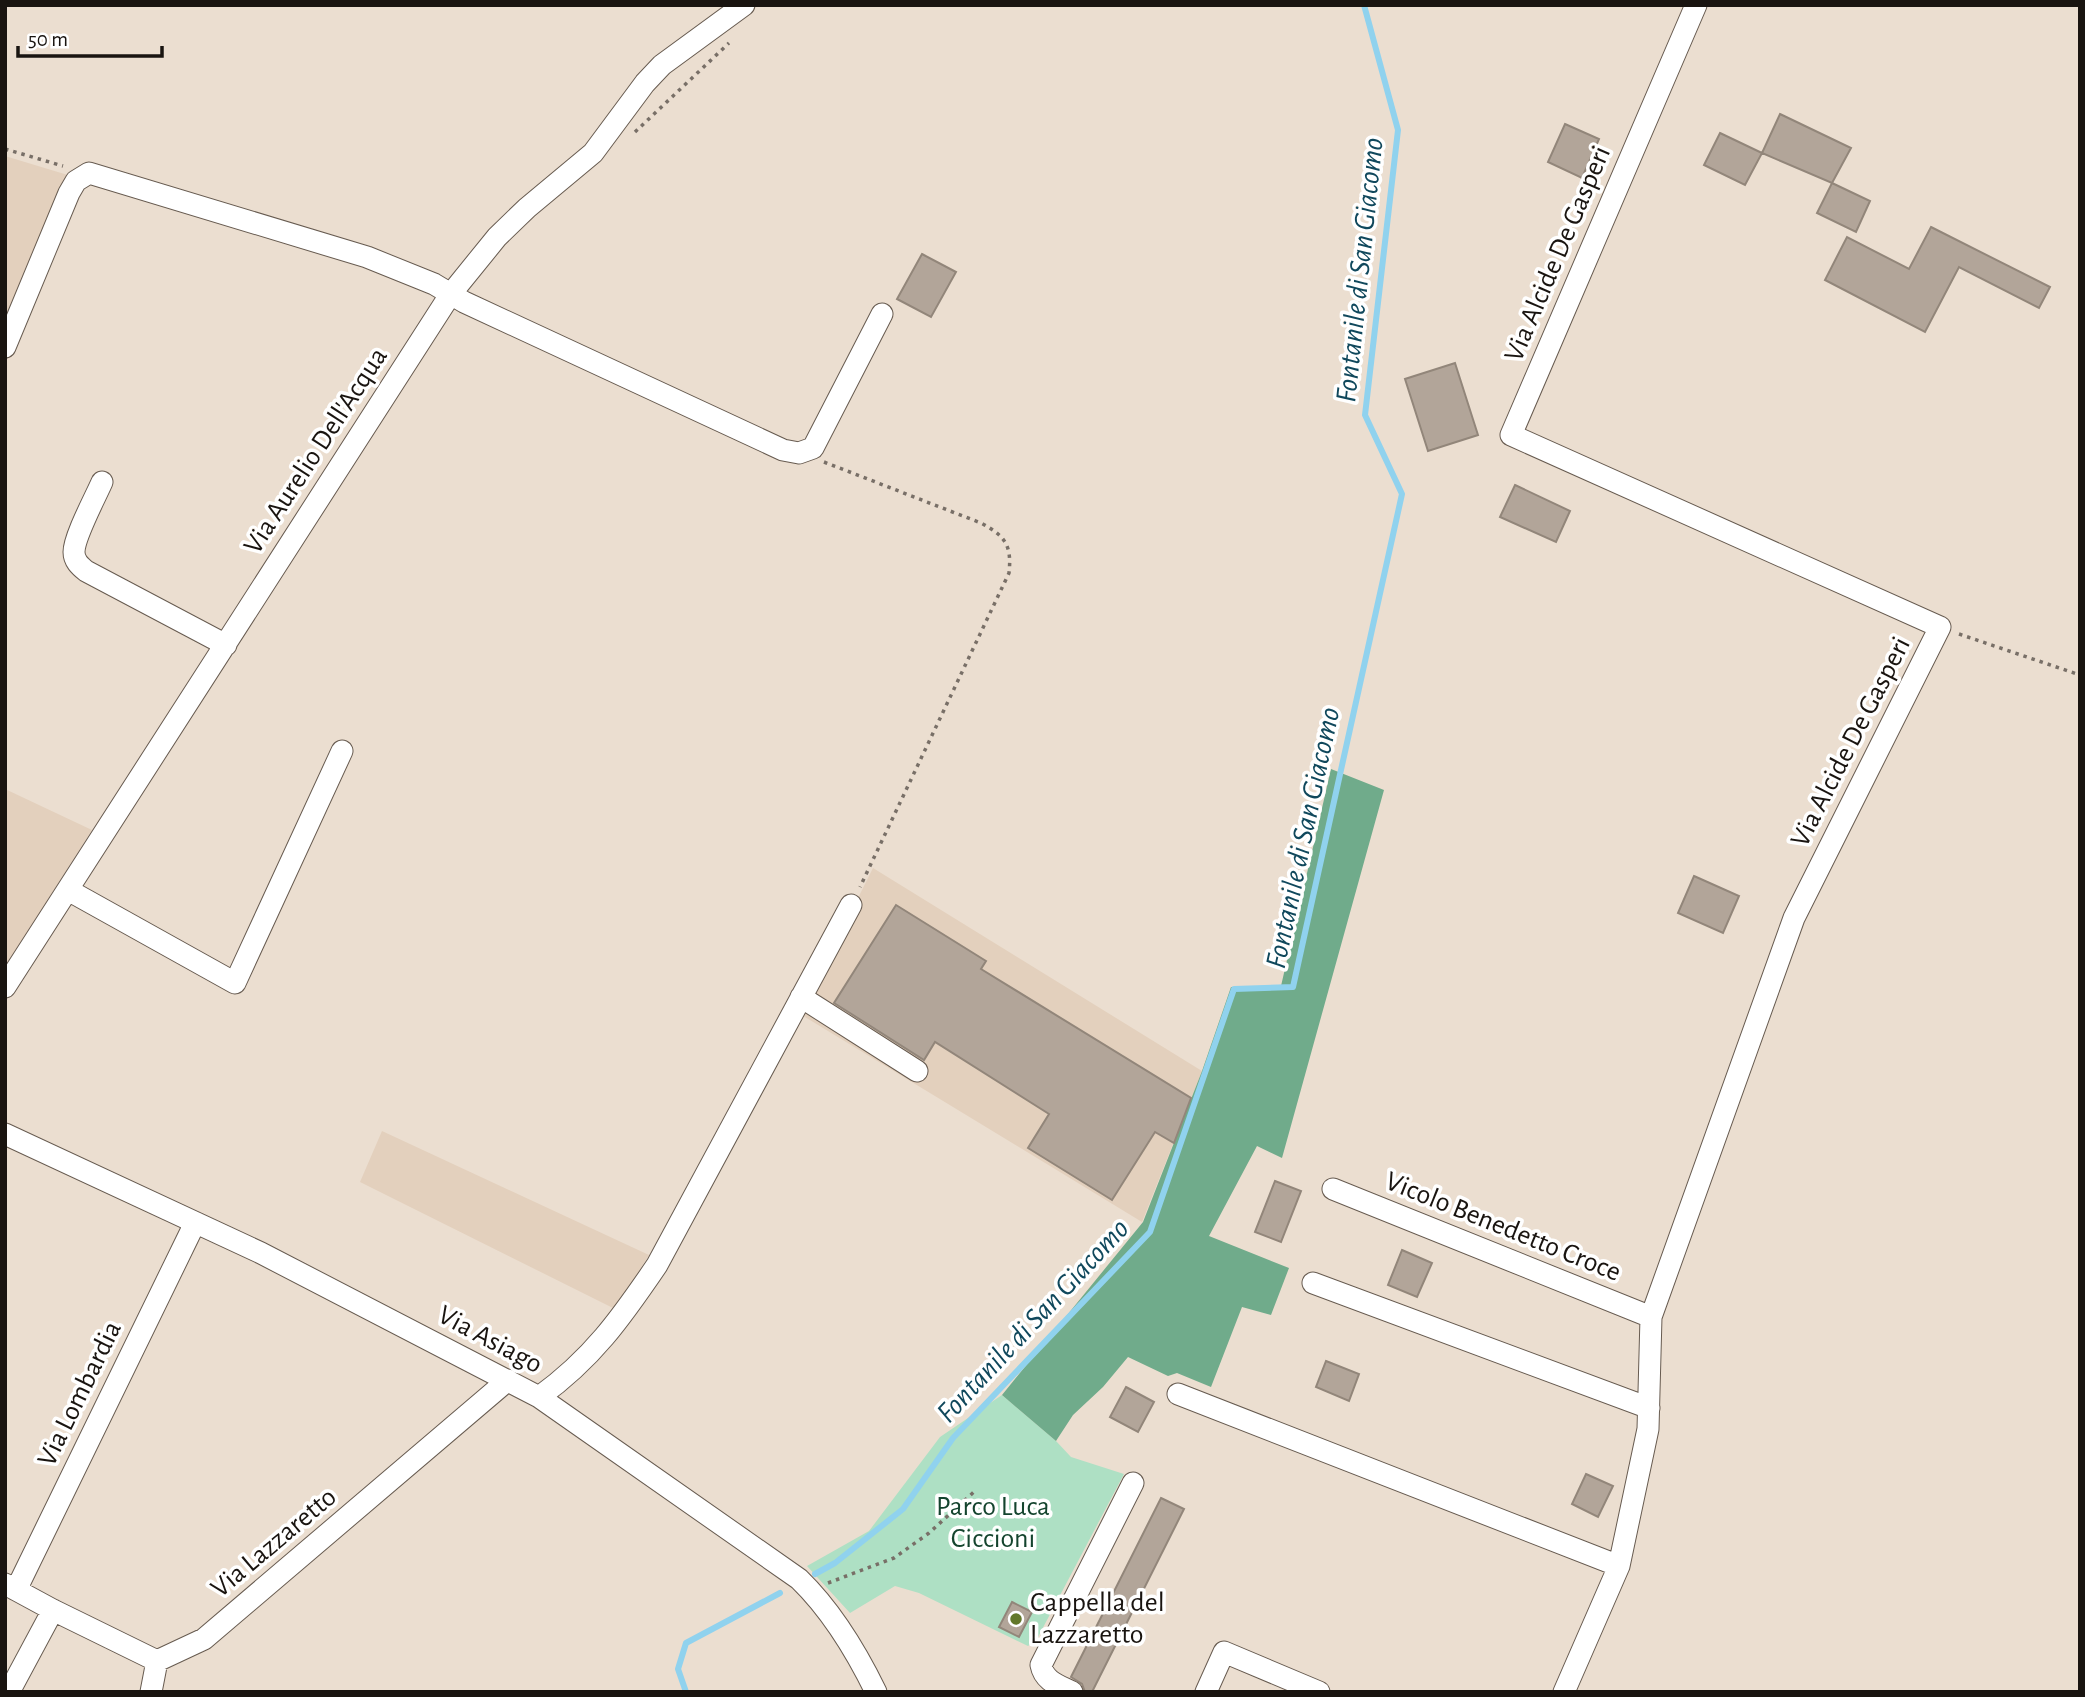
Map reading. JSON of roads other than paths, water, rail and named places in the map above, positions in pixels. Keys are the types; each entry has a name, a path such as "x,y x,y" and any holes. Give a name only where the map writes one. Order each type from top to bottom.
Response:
{"street":[{"name":"Via Aurelio Dell'Acqua","path":"5,987 450,295 517,218 593,153 645,83 662,65 744,5"},
{"name":"Via Alcide De Gasperi","path":"1564,1692 1619,1566 1648,1429 1651,1317 1794,918 1940,627 1511,435 1696,5"},
{"path":"5,347 69,193 76,181 89,173 367,257 434,284 450,295 783,450 799,453 813,448 820,438 882,314"},
{"path":"102,482 76,543 75,556 79,565 226,645"},
{"path":"68,890 235,983 342,751"},
{"path":"538,1396 588,1357 621,1318 657,1265 851,905"},
{"path":"801,997 917,1071"},
{"name":"Via Asiago","path":"5,1134 261,1253 538,1396 809,1588 847,1639 876,1692"},
{"name":"Vicolo Benedetto Croce","path":"1333,1189 1651,1317"},
{"name":"Via Lombardia","path":"11,1587 195,1223"},
{"path":"1313,1283 1649,1408"},
{"name":"Via Lazzaretto","path":"156,1661 204,1639 508,1380"},
{"path":"1178,1394 1619,1566"},
{"path":"1072,1692 1048,1679 1043,1674 1041,1665 1133,1483"},
{"path":"11,1587 156,1661 151,1692"},
{"path":"9,1692 53,1610"},
{"path":"1206,1692 1224,1652 1319,1692"}],"waterway":[{"name":"Fontanile di San Giacomo","path":"815,1574 835,1563 903,1509 953,1438 1150,1232 1234,989 1293,987 1402,494 1365,415 1398,130 1364,5"},
{"name":"Fontanile di San Giacomo","path":"686,1692 678,1669 686,1643 780,1593"}],"place":[{"name":"Cappella del Lazzaretto","path":"1016,1619"}],"park label":[{"name":"Parco Luca Ciccioni","path":"993,1523"}]}
